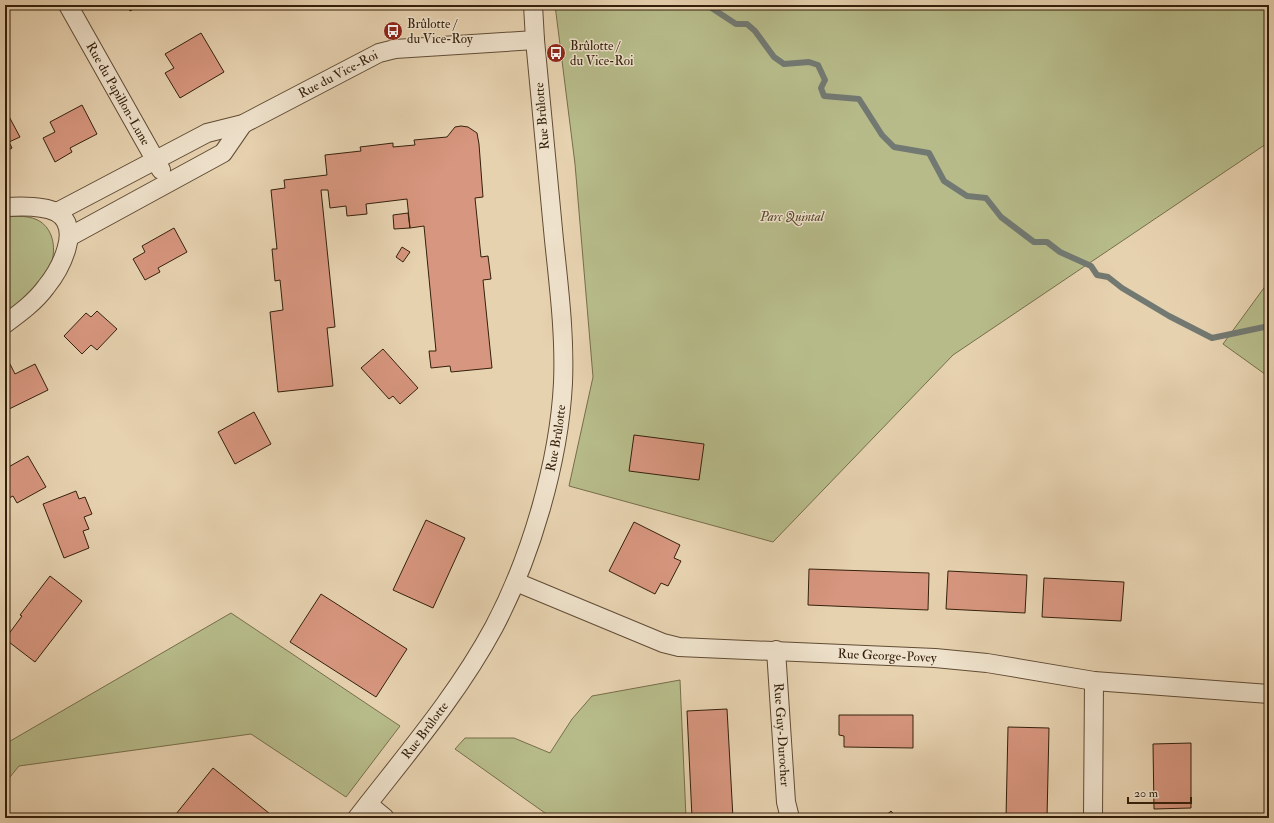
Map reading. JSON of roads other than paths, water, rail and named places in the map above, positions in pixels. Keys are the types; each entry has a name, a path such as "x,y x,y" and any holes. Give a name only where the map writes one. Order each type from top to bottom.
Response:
{"street":[{"name":"Rue du Papillon-Lune","path":"68,5 168,182"},
{"name":"Rue Brûlotte","path":"357,818 445,703 470,667 494,628 516,582 532,537 547,483 558,428 563,383 562,329 533,5"},
{"name":"Rue du Vice-Roi","path":"57,212 207,133 243,124 379,53 395,49 535,40"},
{"name":"Rue du Vice-Roi","path":"69,237 223,153 243,124"},
{"path":"5,207 17,206 39,208 57,212 66,223 69,237 63,262 46,287 30,305 5,324"},
{"name":"Rue George-Povey","path":"516,582 663,643 679,647 935,658 987,663 1094,681 1269,694"},
{"name":"Rue Guy-Durocher","path":"776,650 786,802 790,818"},
{"path":"1093,818 1094,681"},
{"path":"368,804 385,818"}],"waterway":[{"path":"707,5 736,24 747,24 755,31 774,57 784,64 809,62 818,65 825,80 821,88 824,96 859,99 882,135 894,147 929,153 944,181 967,196 986,198 1001,217 1034,242 1047,242 1060,252 1091,266 1097,275 1108,277 1122,288 1169,316 1212,338 1269,326"}],"place":[{"name":"Brûlotte / du Vice-Roy","path":"393,31"},
{"name":"Brûlotte / du Vice-Roi","path":"556,53"}],"park label":[{"name":"Parc Quintal","path":"792,217"}]}
